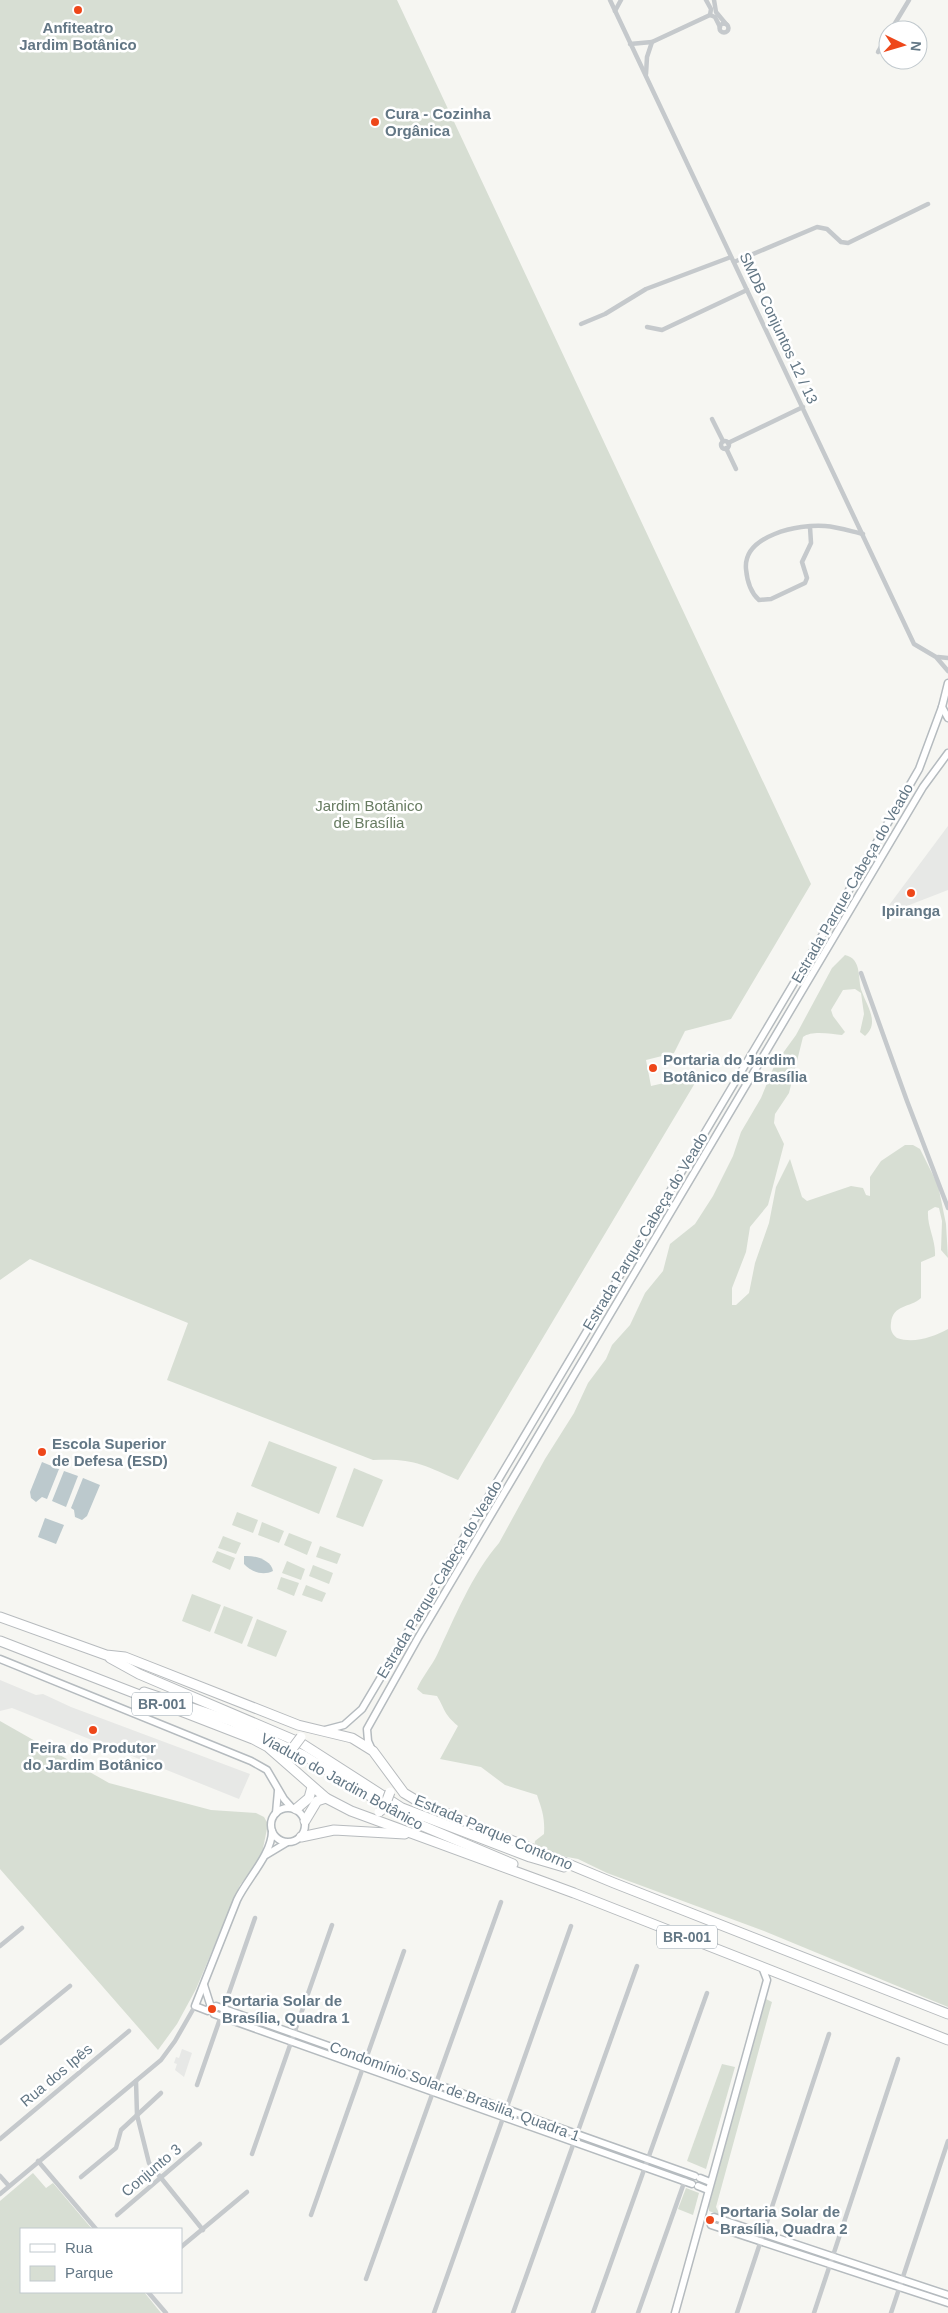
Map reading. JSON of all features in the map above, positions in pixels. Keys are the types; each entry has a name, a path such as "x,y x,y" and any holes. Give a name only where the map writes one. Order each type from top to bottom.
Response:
{"highway":[{"name":"Estrada Parque Contorno","path":"0,1617 106,1655 125,1658 276,1717 352,1738 372,1751 404,1793 418,1802 592,1874 948,2014"},
{"name":"Estrada Parque Contorno","path":"0,1641 252,1739 268,1747 326,1798 366,1816 591,1900 948,2040"},
{"name":"Viaduto do Jardim Botânico","path":"106,1655 140,1674 292,1738 317,1751 394,1803 420,1816 530,1858 592,1874"},
{"name":"Viaduto do Jardim Botânico","path":"116,1686 158,1695 232,1721 303,1755 411,1821 548,1878 591,1900"},
{"path":"297,1774 291,1758 292,1749 301,1737 322,1731"},
{"path":"366,1816 379,1812 384,1808 390,1792 389,1775"},
{"path":"294,1809 309,1798 312,1787"},
{"path":"305,1821 317,1801 326,1798"},
{"path":"301,1837 334,1830 388,1832 424,1837"}],"street":[{"name":"SMDB Conjuntos 12 / 13","path":"610,0 914,644 936,657 948,671"},
{"path":"615,11 621,0"},
{"path":"706,0 712,0 716,12 729,28 726,32 721,31 715,17 710,15"},
{"path":"706,0 711,8 710,15"},
{"path":"897,20 909,0"},
{"path":"630,44 652,42 710,15"},
{"path":"720,27 726,24"},
{"path":"645,76 647,57 652,42"},
{"path":"734,262 817,227 827,229 841,242 848,243 928,204"},
{"path":"581,324 605,314 634,294 731,257"},
{"path":"646,327 662,330 747,290"},
{"path":"712,419 723,441 721,447 727,446 803,408"},
{"path":"727,446 736,469"},
{"path":"810,527 811,543 802,562 808,578 805,582 771,599 760,600 754,594 746,565 750,549 769,536 810,527 827,526 863,534"},
{"name":"SMDB Conjuntos 12 / 13","path":"936,657 948,658"},
{"name":"Estrada Parque Cabeça do Veado","path":"322,1731 344,1725 362,1709 899,804 925,756 942,708 948,683"},
{"path":"942,708 948,718"},
{"name":"Estrada Parque Cabeça do Veado","path":"372,1751 368,1741 367,1729 373,1716 924,787 948,753"},
{"path":"861,973 948,1208"},
{"path":"509,1459 520,1466"},
{"path":"503,1470 514,1476"},
{"path":"0,1659 251,1761 267,1770 284,1799 305,1821 306,1828 301,1837 293,1842 286,1843 263,1858"},
{"path":"1,2192 168,2053 195,2006 244,1885 263,1858 272,1838 271,1824 276,1813 278,1788"},
{"path":"276,1813 284,1808 294,1809"},
{"path":"272,1831 277,1839 286,1843"},
{"path":"366,2279 501,1902"},
{"path":"197,2084 255,1918"},
{"path":"252,2154 332,1925"},
{"path":"434,2313 572,1926"},
{"path":"0,1946 22,1928"},
{"path":"311,2215 404,1951"},
{"path":"513,2313 637,1966"},
{"path":"675,2313 711,2216 708,2190 767,1980 762,1966"},
{"path":"767,1980 777,1972"},
{"path":"204,1985 212,2004 209,2012"},
{"path":"0,2043 70,1986"},
{"path":"593,2313 707,1993"},
{"name":"Condomínio Solar de Brasilia, Quadra 1","path":"212,2004 710,2182"},
{"name":"Condomínio Solar de Brasilia, Quadra 1","path":"195,2006 708,2190"},
{"name":"Rua dos Ipês","path":"0,2139 129,2031"},
{"path":"737,2313 829,2034"},
{"path":"814,2313 898,2059"},
{"path":"136,2081 137,2115 149,2163 203,2230"},
{"path":"81,2177 116,2148 118,2135 161,2093"},
{"path":"891,2313 948,2141"},
{"name":"Conjunto 3","path":"117,2215 200,2144"},
{"path":"38,2161 95,2228"},
{"path":"638,2313 687,2174"},
{"path":"0,2176 9,2186"},
{"path":"696,2185 699,2178"},
{"path":"182,2246 247,2192"},
{"path":"711,2216 948,2295"},
{"path":"708,2224 711,2216"},
{"path":"708,2224 948,2303"},
{"path":"149,2293 166,2313"}],"shaded area":[{"path":"948,826 948,890 881,916"},
{"path":"42,1462 59,1469 47,1499 42,1497 36,1502 31,1498 30,1492"},
{"path":"64,1471 78,1476 66,1507 52,1501"},
{"path":"83,1478 100,1485 87,1516 82,1520 75,1517 74,1510 71,1508"},
{"path":"45,1518 64,1525 56,1544 38,1537"},
{"path":"244,1556 253,1556 266,1561 273,1571 261,1573 254,1571 244,1564"},
{"path":"0,1680 36,1695 43,1694 71,1707 250,1774 239,1799 12,1708 0,1711"},
{"path":"182,2049 192,2053 184,2077 175,2070 177,2064 174,2063 176,2057 179,2058"}],"green space":[{"name":"Jardim Botânico de Brasília","path":"0,0 397,0 811,884 731,1019 685,1031 674,1053 646,1060 651,1086 686,1078 695,1083 458,1480 417,1463 398,1460 373,1460 167,1380 188,1323 30,1259 0,1280"},
{"path":"845,955 851,957 857,965 862,992 871,1014 872,1026 865,1036 860,1032 864,1014 861,993 855,989 843,990 831,1010 833,1016 845,1032 842,1035 816,1033 803,1037 789,1093 775,1114 774,1123 784,1144 768,1205 750,1227 746,1252 732,1288 732,1305 736,1305 749,1293 755,1263 769,1223 776,1187 790,1159 802,1197 807,1201 851,1186 863,1188 866,1195 870,1196 870,1177 881,1161 905,1145 913,1145 920,1149 938,1185 946,1224 948,1258 941,1250 942,1221 939,1208 935,1207 928,1211 935,1256 921,1262 921,1298 895,1312 892,1317 891,1328 897,1338 903,1340 917,1340 930,1337 948,1329 948,2007 764,1931 607,1873 578,1859 551,1854 534,1848 535,1841 544,1834 544,1818 537,1795 505,1785 481,1767 440,1759 458,1726 447,1715 437,1696 423,1694 417,1689 437,1655 472,1583 489,1555 499,1543 545,1459 574,1413 588,1383 606,1359 612,1345 630,1325 645,1293 663,1271 670,1244 695,1224 713,1196 733,1156 741,1132 761,1098 775,1064 796,1035 832,968"},
{"path":"269,1441 337,1467 319,1514 251,1486"},
{"path":"354,1468 383,1480 363,1527 336,1517"},
{"path":"237,1512 258,1520 253,1533 232,1525"},
{"path":"262,1522 284,1531 279,1543 258,1535"},
{"path":"289,1533 312,1542 307,1555 284,1545"},
{"path":"223,1536 241,1543 236,1554 218,1548"},
{"path":"320,1546 341,1554 337,1564 316,1557"},
{"path":"217,1551 235,1558 230,1570 212,1562"},
{"path":"287,1561 305,1569 301,1580 282,1573"},
{"path":"313,1565 333,1573 329,1584 309,1576"},
{"path":"281,1577 299,1583 294,1596 277,1589"},
{"path":"306,1585 326,1593 322,1602 302,1595"},
{"path":"192,1594 221,1605 210,1632 182,1621"},
{"path":"224,1606 253,1617 242,1644 214,1633"},
{"path":"257,1619 287,1631 276,1657 247,1646"},
{"path":"0,1721 109,1783 211,1810 256,1813 264,1817 268,1824 261,1858 240,1885 196,1989 177,2024 158,2050 0,1869"},
{"path":"766,1999 772,2002 716,2207 720,2215 709,2211 709,2205"},
{"path":"722,2064 735,2067 706,2169 687,2161"},
{"path":"33,2173 46,2188 53,2183 91,2228 20,2228 20,2293 145,2293 161,2313 0,2313 0,2201"},
{"path":"686,2188 699,2193 693,2215 678,2209"}],"place":[{"name":"Anfiteatro Jardim Botânico","path":"78,10"},
{"name":"Cura - Cozinha Orgânica","path":"375,122"},
{"name":"Ipiranga","path":"911,893"},
{"name":"Portaria do Jardim Botânico de Brasília","path":"653,1068"},
{"name":"Escola Superior de Defesa (ESD)","path":"42,1452"},
{"name":"Feira do Produtor do Jardim Botânico","path":"93,1730"},
{"name":"Portaria Solar de Brasília, Quadra 1","path":"212,2009"},
{"name":"Portaria Solar de Brasília, Quadra 2","path":"710,2220"}]}
